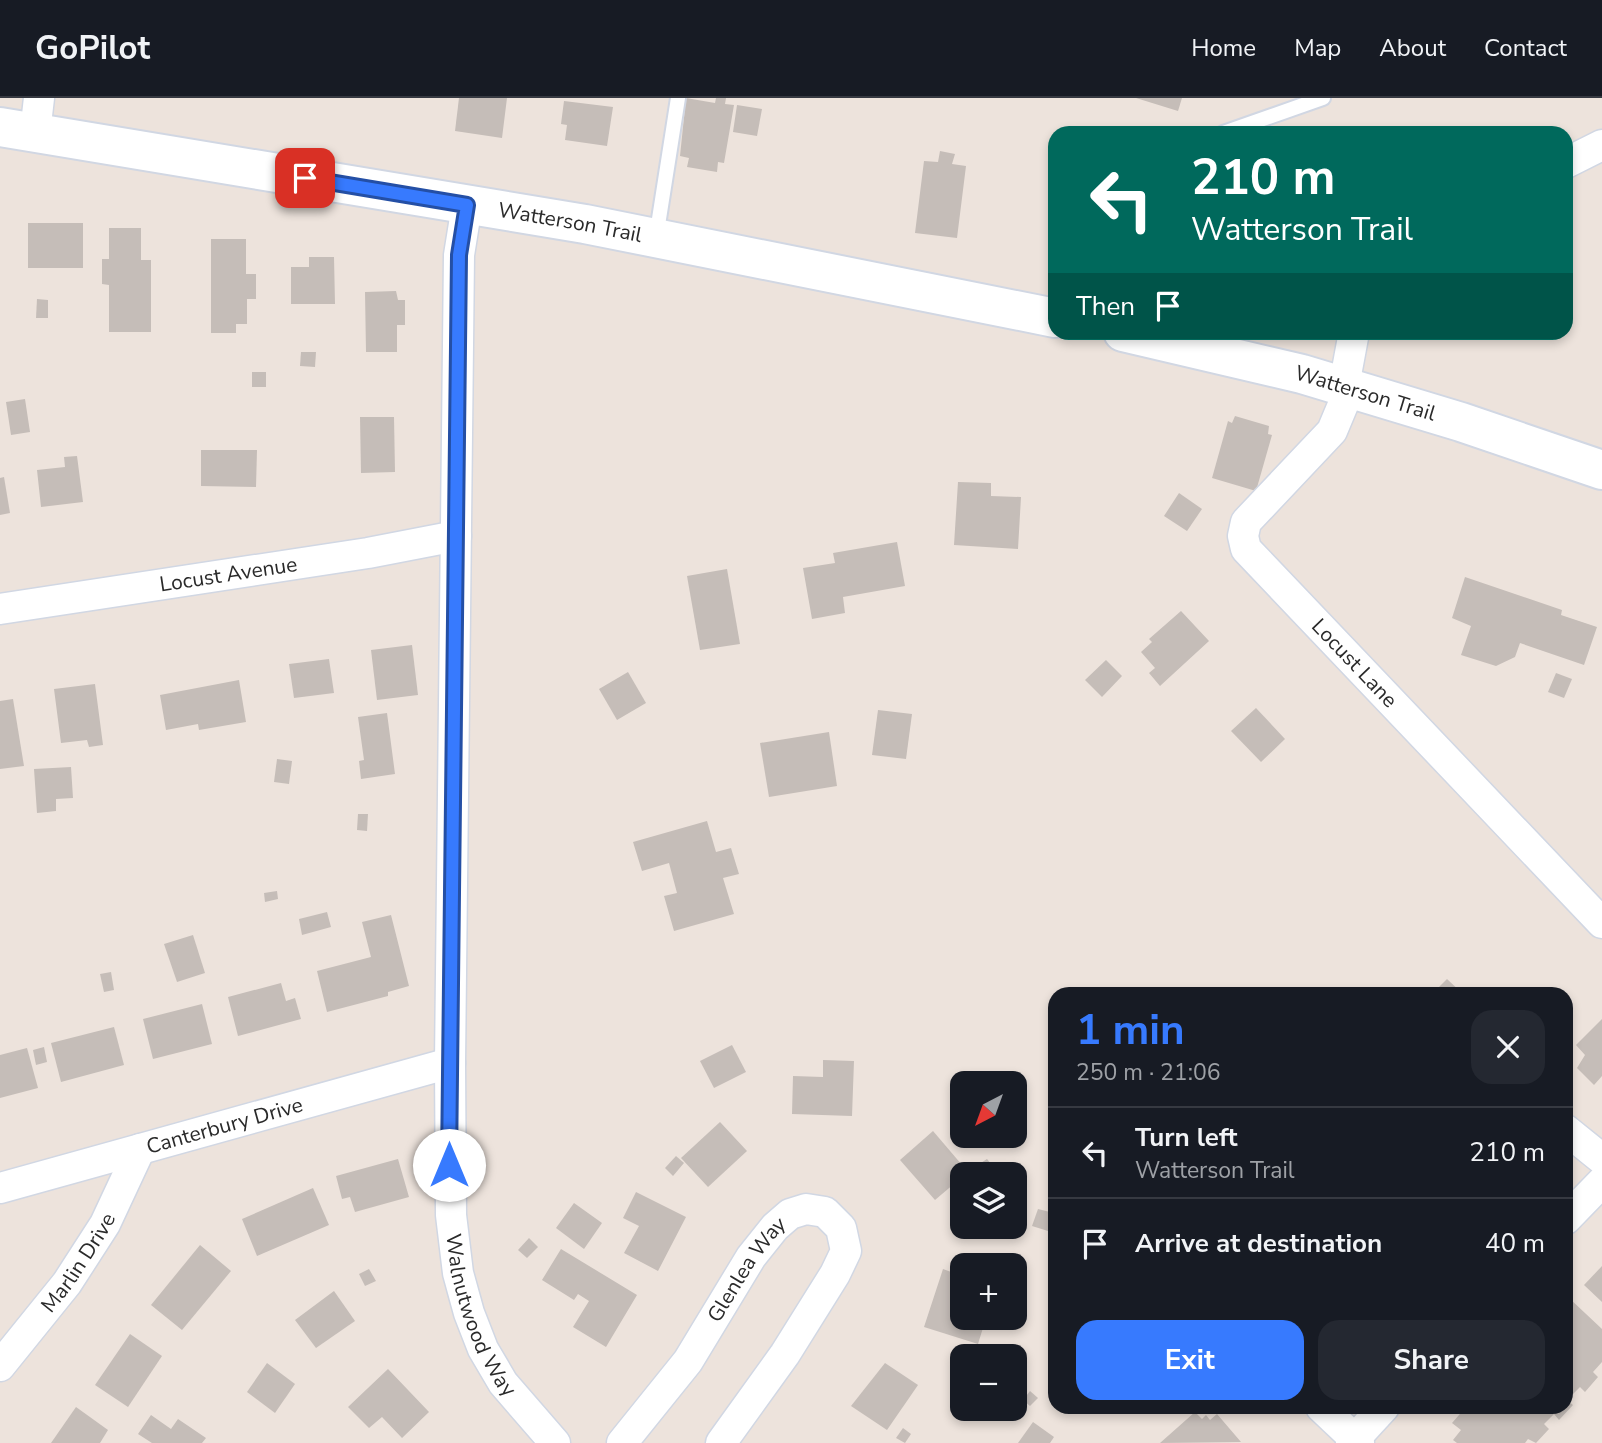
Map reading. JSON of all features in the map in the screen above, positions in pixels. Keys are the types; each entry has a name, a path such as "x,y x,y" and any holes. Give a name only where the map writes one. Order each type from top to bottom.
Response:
{"main road":[{"name":"Watterson Trail","path":"25,119 467,205 656,238 1048,317"},
{"name":"Watterson Trail","path":"1164,340 1256,361 1347,387 1602,470"}],"street":[{"path":"1573,160 1602,145"},
{"name":"Walnutwood Way","path":"467,205 459,255 450,1063 451,1215 458,1273 468,1312 483,1349 503,1383 555,1443"},
{"name":"Locust Lane","path":"1353,340 1347,387 1332,431 1246,523 1242,536 1246,549 1602,923"},
{"name":"Locust Avenue","path":"0,608 368,553 456,536"},
{"name":"Canterbury Drive","path":"0,1188 450,1063"},
{"path":"1573,1136 1602,1159"},
{"name":"Marlin Drive","path":"0,1366 73,1273 105,1224 140,1149"},
{"path":"1573,1212 1602,1182"},
{"name":"Glenlea Way","path":"622,1443 688,1361 751,1257 775,1227 790,1214 806,1209 825,1212 841,1228 846,1251 835,1274 785,1354 721,1443"},
{"path":"1328,1414 1355,1441 1378,1414"}],"lane":[{"path":"656,238 678,98"},
{"path":"1243,126 1323,98"}],"building":[{"path":"459,98 507,98 502,138 455,131"},
{"path":"686,98 715,103 716,98 726,98 725,104 734,105 724,163 718,162 717,172 687,167 689,158 680,156"},
{"path":"1136,98 1182,98 1178,111"},
{"path":"564,101 613,107 607,146 565,140 567,125 561,124"},
{"path":"737,105 762,109 757,136 733,132"},
{"path":"940,151 955,154 952,164 966,166 957,238 915,233 924,161 938,162"},
{"path":"28,223 83,223 83,268 28,268"},
{"path":"109,228 141,228 141,260 151,260 151,332 109,332 109,285 102,284 102,259 109,259"},
{"path":"211,239 246,239 246,274 256,274 256,299 247,299 247,324 236,324 236,333 211,333"},
{"path":"309,257 334,257 335,304 291,304 291,267 309,267"},
{"path":"396,291 398,300 405,300 405,325 397,325 397,352 366,352 365,292"},
{"path":"37,299 48,300 48,318 36,318"},
{"path":"301,352 316,352 315,367 300,366"},
{"path":"252,372 266,372 266,387 252,387"},
{"path":"25,399 30,432 11,435 6,402"},
{"path":"1235,416 1269,426 1268,434 1272,435 1256,491 1212,478 1228,421 1232,423"},
{"path":"360,417 394,417 395,472 361,473"},
{"path":"201,450 257,450 256,487 201,486"},
{"path":"77,456 83,502 41,507 37,470 65,467 64,457"},
{"path":"4,477 10,513 0,515 0,478"},
{"path":"958,482 991,483 991,496 1021,497 1018,549 954,545"},
{"path":"1179,493 1202,509 1187,531 1164,516"},
{"path":"897,542 905,586 843,597 845,613 812,619 803,568 835,563 833,553"},
{"path":"727,569 740,644 700,650 687,576"},
{"path":"1465,577 1562,610 1561,615 1597,627 1584,665 1520,643 1515,657 1496,666 1461,655 1471,626 1452,618"},
{"path":"1181,611 1209,641 1160,686 1149,673 1155,668 1141,652 1152,642 1149,639"},
{"path":"412,645 418,695 377,700 371,650"},
{"path":"329,659 334,693 294,698 289,664"},
{"path":"1106,660 1122,676 1102,697 1085,680"},
{"path":"628,672 646,703 617,720 599,689"},
{"path":"1556,673 1572,679 1564,698 1548,692"},
{"path":"239,680 246,722 199,730 198,724 166,730 160,695"},
{"path":"95,684 103,745 89,747 87,740 61,743 54,689"},
{"path":"13,699 24,766 0,769 0,701"},
{"path":"1256,708 1285,739 1261,762 1231,731"},
{"path":"878,710 912,714 906,759 872,755"},
{"path":"387,713 395,774 361,779 359,761 364,760 358,717"},
{"path":"829,732 837,786 769,797 760,743"},
{"path":"277,759 292,761 289,784 274,782"},
{"path":"71,767 73,798 56,799 56,811 37,813 34,769"},
{"path":"358,814 368,814 367,831 357,830"},
{"path":"707,821 716,852 731,848 739,874 723,878 734,914 674,931 664,896 677,893 669,863 642,871 633,842"},
{"path":"277,891 278,899 265,902 264,893"},
{"path":"327,912 331,927 302,935 299,919"},
{"path":"391,915 409,986 388,992 388,996 327,1012 317,971 371,957 362,922"},
{"path":"193,935 205,973 177,982 164,944"},
{"path":"111,972 114,990 104,992 100,974"},
{"path":"1447,979 1456,987 1439,987"},
{"path":"281,983 286,1001 295,998 301,1019 238,1036 228,997"},
{"path":"202,1004 212,1044 153,1059 143,1019"},
{"path":"1602,1019 1602,1076 1594,1085 1577,1068 1585,1055 1576,1045"},
{"path":"114,1027 124,1065 61,1082 51,1043"},
{"path":"732,1045 746,1072 714,1088 700,1061"},
{"path":"44,1047 47,1062 36,1065 33,1050"},
{"path":"27,1048 38,1088 0,1098 0,1055"},
{"path":"823,1060 854,1061 852,1116 792,1114 793,1076 823,1077"},
{"path":"720,1122 747,1151 708,1187 681,1158"},
{"path":"933,1131 959,1162 950,1162 950,1187 935,1200 900,1160"},
{"path":"676,1156 684,1163 673,1176 665,1168"},
{"path":"398,1159 409,1197 355,1212 350,1197 342,1199 336,1176"},
{"path":"313,1188 329,1225 257,1256 242,1219"},
{"path":"636,1192 686,1217 658,1271 624,1253 639,1226 623,1218"},
{"path":"574,1203 602,1223 584,1249 556,1228"},
{"path":"1038,1209 1048,1212 1048,1231 1032,1226"},
{"path":"529,1238 538,1247 527,1258 518,1250"},
{"path":"200,1245 231,1271 182,1330 151,1305"},
{"path":"561,1249 637,1295 606,1347 573,1327 589,1301 578,1294 574,1300 542,1280"},
{"path":"1602,1266 1602,1302 1584,1285"},
{"path":"369,1269 376,1281 365,1286 359,1274"},
{"path":"943,1269 950,1272 950,1330 982,1330 978,1344 924,1327"},
{"path":"334,1291 355,1321 316,1348 295,1320"},
{"path":"1573,1302 1602,1329 1602,1362 1593,1372 1598,1377 1585,1392 1580,1387 1573,1394"},
{"path":"130,1334 162,1356 128,1407 95,1385"},
{"path":"267,1363 295,1384 275,1413 247,1392"},
{"path":"885,1363 918,1385 887,1430 851,1406"},
{"path":"388,1369 429,1412 402,1438 382,1417 369,1428 348,1407"},
{"path":"1030,1391 1038,1398 1030,1406 1027,1403"},
{"path":"76,1407 108,1430 100,1443 51,1443"},
{"path":"1193,1414 1202,1419 1206,1415 1210,1420 1217,1414 1241,1442 1160,1443"},
{"path":"1460,1414 1554,1414 1544,1424 1549,1429 1536,1443 1528,1439 1525,1443 1457,1443 1453,1440 1461,1430 1452,1423"},
{"path":"1554,1414 1565,1414 1559,1420"},
{"path":"151,1415 171,1429 178,1419 206,1438 202,1443 152,1443 138,1434"},
{"path":"1033,1422 1054,1437 1050,1443 1018,1443"},
{"path":"903,1428 911,1434 905,1443 896,1438"}],"route":[{"path":"305,178 467,205 459,255 449,1165"}]}
